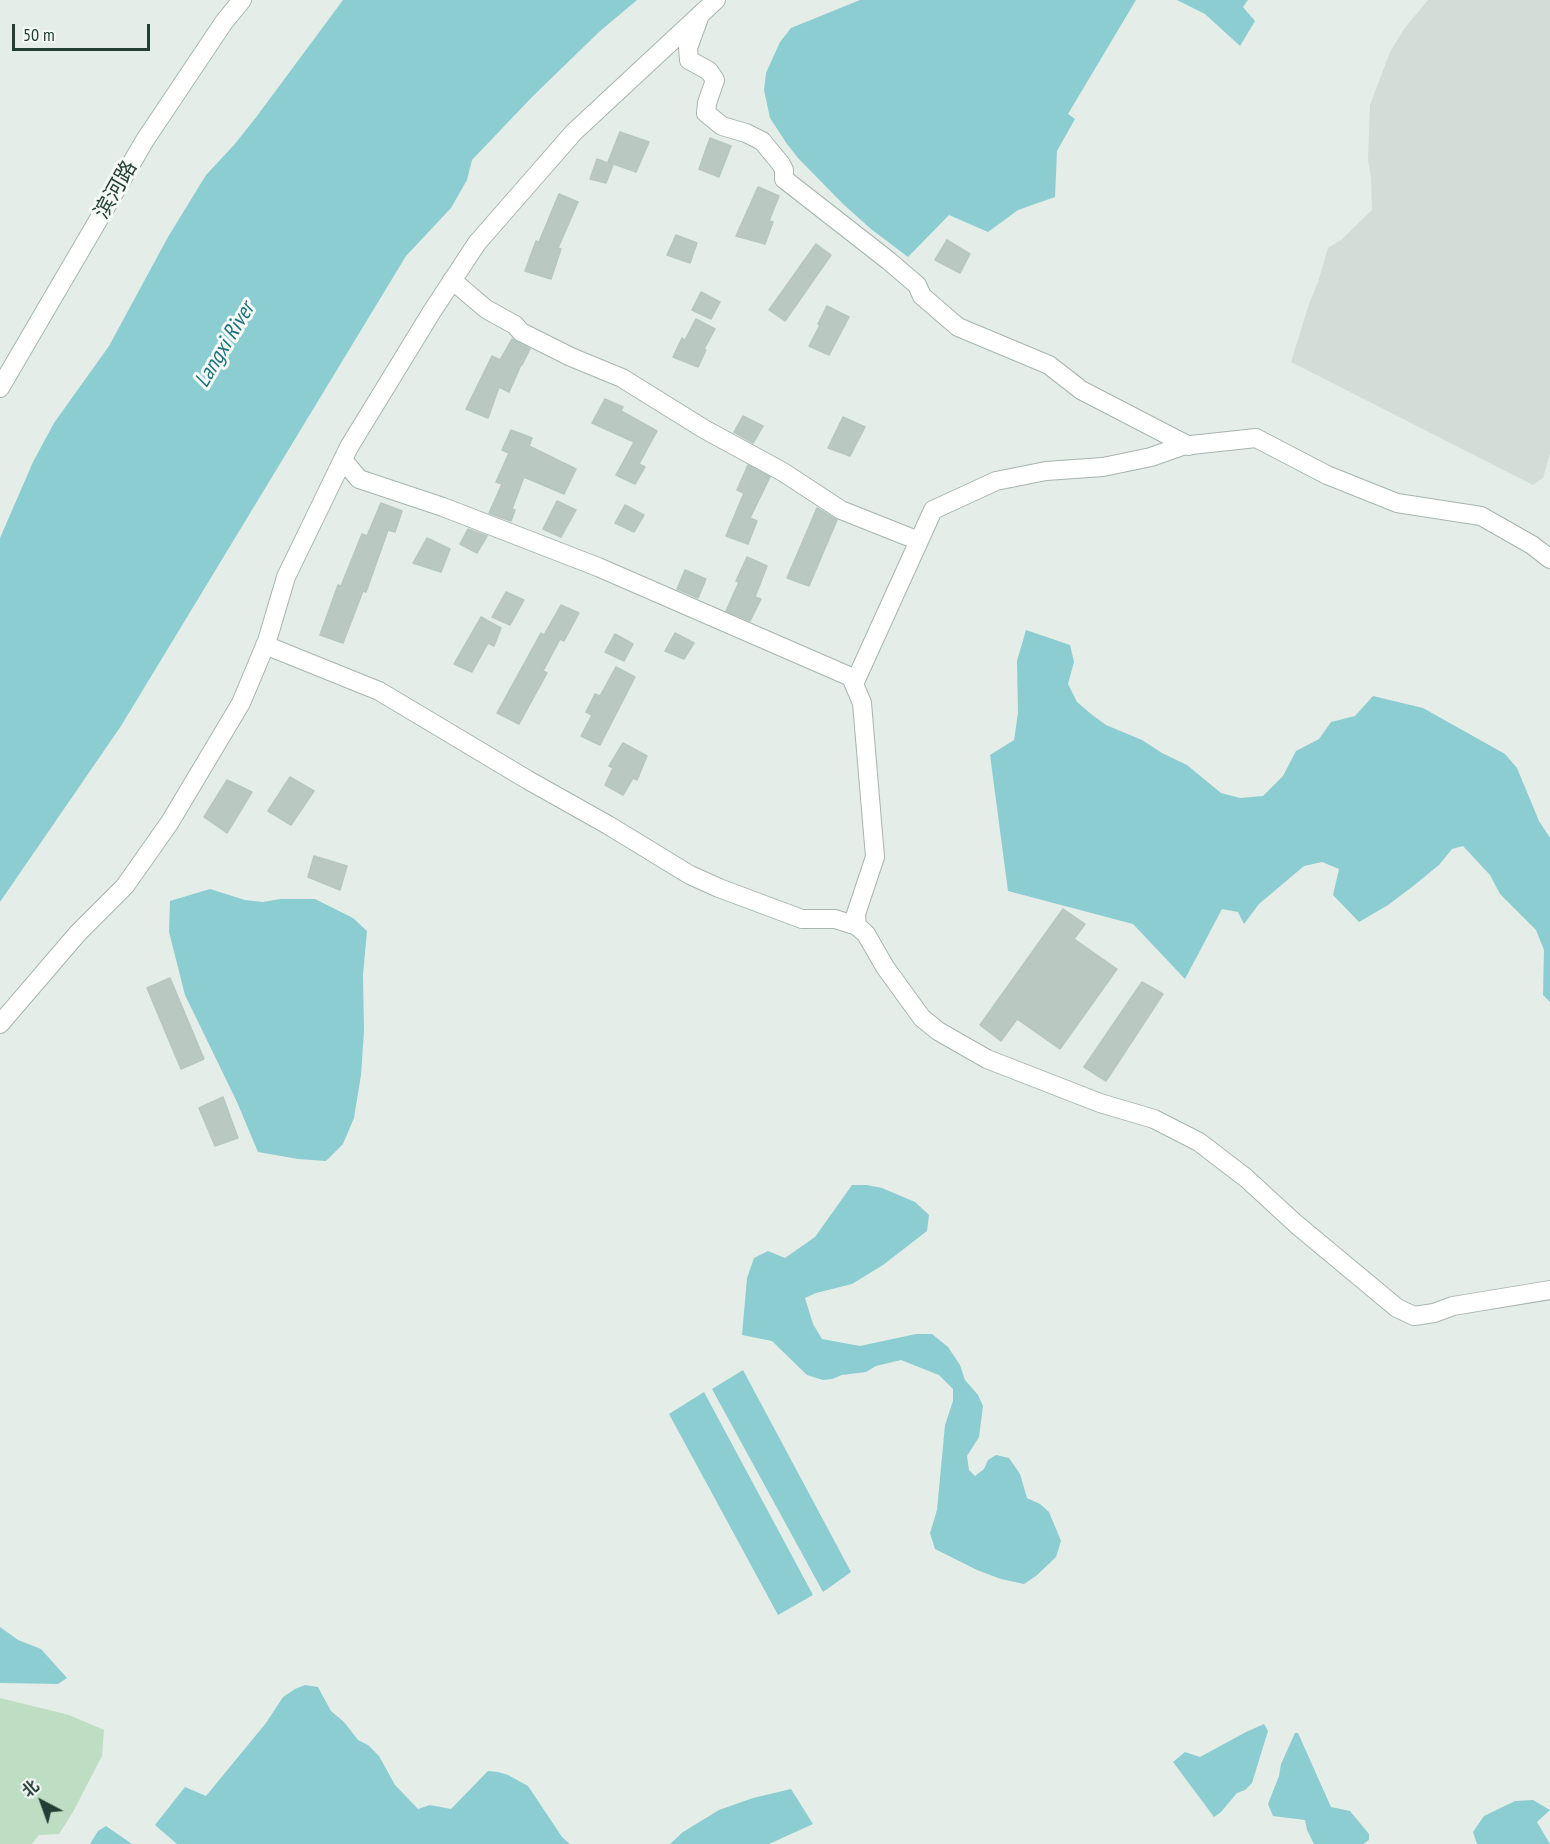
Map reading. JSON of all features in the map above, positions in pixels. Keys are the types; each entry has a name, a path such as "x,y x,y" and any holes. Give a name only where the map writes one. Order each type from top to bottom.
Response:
{"street":[{"name":"滨河路","path":"0,388 145,141 212,39 242,0"},
{"path":"0,1024 78,933 125,886 170,822 241,703 265,645 286,576 343,460 452,280 477,243 574,132 716,0"},
{"path":"701,13 688,48 689,60 710,71 714,80 706,113 722,126 746,133 762,141 781,164 784,179 889,261 917,285 922,296 958,327 1049,365 1081,390 1188,446"},
{"path":"452,280 486,309 515,326 520,332 571,357 622,378 704,429 783,472 841,510 919,541"},
{"path":"854,684 933,510 996,481 1046,471 1103,467 1188,446 1257,438 1327,475 1397,503 1481,516 1532,545 1550,559"},
{"path":"343,460 359,479 443,507 598,567 851,677 862,703 875,857 856,914 857,926"},
{"path":"265,645 379,691 690,874 719,888 802,919 835,919 857,926 866,933 885,967 922,1018 938,1031 987,1059 1100,1102 1154,1119 1199,1142 1246,1178 1296,1224 1397,1308 1414,1316 1434,1313 1453,1306 1550,1290"}],"shaded area":[{"path":"1428,0 1550,0 1550,454 1543,478 1533,485 1291,362 1328,248 1341,240 1372,210 1368,160 1370,105 1390,52 1404,29"}],"green space":[{"path":"0,1698 69,1715 104,1730 102,1756 73,1812 59,1834 39,1835 32,1844 0,1844"}],"water":[{"name":"Langxi River","path":"343,0 637,0 599,32 472,160 467,180 451,208 406,256 121,726 0,902 0,538 33,462 54,423 109,346 168,237 206,175 257,116"},
{"path":"860,0 1136,0 1068,114 1075,119 1057,151 1055,197 1018,210 988,232 949,215 908,257 842,203 787,144 770,118 764,90 766,73 780,42 791,28"},
{"path":"1177,0 1248,0 1243,7 1255,21 1240,46 1205,14"},
{"path":"1026,630 1070,645 1074,662 1068,684 1077,702 1091,714 1106,725 1142,740 1187,765 1221,793 1240,798 1263,796 1283,776 1296,751 1319,739 1331,722 1355,716 1373,696 1423,708 1505,754 1517,768 1539,821 1550,838 1550,1002 1543,995 1544,950 1536,930 1500,894 1490,875 1463,846 1452,849 1439,865 1412,887 1359,922 1333,895 1339,869 1322,862 1304,866 1259,904 1244,924 1238,912 1222,909 1185,979 1133,924 1008,891 990,755 1014,740 1018,713 1017,661"},
{"path":"210,889 245,900 263,902 280,899 315,899 353,918 367,931 363,975 364,1031 361,1075 354,1118 343,1144 326,1161 258,1152 237,1102 185,995 169,932 170,901"},
{"path":"852,1185 882,1188 915,1202 929,1215 927,1231 883,1265 852,1284 805,1298 813,1324 822,1339 860,1346 916,1334 932,1334 948,1347 960,1365 965,1380 978,1395 983,1406 979,1437 967,1456 969,1470 975,1476 984,1469 988,1460 996,1455 1009,1458 1020,1474 1027,1498 1040,1504 1049,1512 1061,1541 1056,1557 1024,1584 977,1570 935,1549 930,1533 937,1510 945,1425 953,1401 953,1389 939,1375 901,1360 876,1366 866,1372 823,1380 807,1375 772,1341 742,1335 747,1278 754,1258 768,1251 785,1258 815,1237"},
{"path":"743,1370 851,1572 823,1592 712,1389"},
{"path":"704,1392 813,1595 778,1615 669,1414"},
{"path":"0,1627 18,1640 41,1649 67,1678 58,1684 0,1683"},
{"path":"305,1685 318,1687 331,1711 344,1722 358,1740 368,1745 379,1756 395,1785 418,1809 430,1805 451,1809 488,1771 498,1772 528,1786 562,1837 570,1844 177,1844 155,1825 185,1787 206,1796 266,1723 283,1697"},
{"path":"1264,1724 1268,1731 1252,1783 1245,1790 1237,1793 1214,1817 1173,1762 1185,1752 1200,1757"},
{"path":"1295,1733 1298,1733 1331,1807 1350,1811 1369,1834 1369,1840 1363,1844 1314,1844 1305,1820 1273,1816 1268,1804 1279,1776 1281,1764"},
{"path":"791,1789 813,1824 769,1844 670,1844 683,1832 719,1810 753,1798"},
{"path":"1533,1800 1550,1810 1537,1822 1550,1844 1477,1844 1473,1832 1484,1816 1515,1801"},
{"path":"106,1826 132,1844 90,1844 98,1831"}],"building":[{"path":"620,132 649,142 636,172 608,162"},
{"path":"710,138 731,146 719,177 699,169"},
{"path":"597,159 613,165 606,183 590,179"},
{"path":"758,187 779,196 769,221 773,222 765,244 736,236"},
{"path":"559,194 578,202 558,248 561,249 551,279 525,271 536,241 539,242"},
{"path":"676,235 697,243 690,263 667,255"},
{"path":"947,240 970,254 960,273 935,260"},
{"path":"816,244 831,255 785,321 769,310"},
{"path":"701,292 720,302 711,319 692,310"},
{"path":"827,306 849,317 829,355 809,346"},
{"path":"696,319 715,329 704,349 706,350 698,367 673,357 682,338 685,340"},
{"path":"512,339 530,349 509,392 499,387 488,418 466,409 492,356 500,360"},
{"path":"605,399 623,407 621,411 657,431 639,464 645,467 635,484 616,475 634,442 592,423"},
{"path":"743,416 763,426 753,443 734,432"},
{"path":"843,417 865,427 850,456 828,448"},
{"path":"511,430 532,438 529,446 576,469 564,494 524,477 512,509 515,510 511,521 489,513 502,484 496,482 509,453 502,450"},
{"path":"748,465 770,477 750,518 757,521 748,544 726,536 744,493 737,490"},
{"path":"557,501 576,510 561,537 543,529"},
{"path":"381,503 402,511 395,532 388,530 366,592 363,591 343,643 320,635 338,585 341,586 362,534 367,536"},
{"path":"625,505 644,515 634,532 615,523"},
{"path":"817,508 837,520 809,586 787,578"},
{"path":"468,529 487,536 477,553 460,544"},
{"path":"427,538 450,549 441,572 413,563"},
{"path":"747,557 767,566 755,597 761,599 750,621 726,611"},
{"path":"685,570 706,579 698,598 677,589"},
{"path":"506,592 524,600 510,625 492,617"},
{"path":"561,605 579,613 564,641 560,639 543,671 547,673 519,724 497,713 541,633 544,635"},
{"path":"481,617 501,628 494,646 488,643 472,672 454,664"},
{"path":"675,633 694,643 684,659 665,651"},
{"path":"615,634 633,644 624,661 605,652"},
{"path":"616,667 635,677 600,745 581,736 592,715 586,712 595,694 600,696"},
{"path":"623,743 647,756 637,780 633,778 623,795 605,785 613,768 609,766"},
{"path":"290,777 314,791 291,825 268,811"},
{"path":"227,780 252,792 227,833 204,817"},
{"path":"314,856 347,866 340,890 308,877"},
{"path":"1063,909 1085,924 1074,939 1117,969 1060,1049 1017,1019 1001,1041 980,1025"},
{"path":"170,978 204,1059 181,1069 147,988"},
{"path":"1142,982 1163,994 1106,1081 1084,1067"},
{"path":"223,1097 238,1138 215,1146 199,1108"}]}
